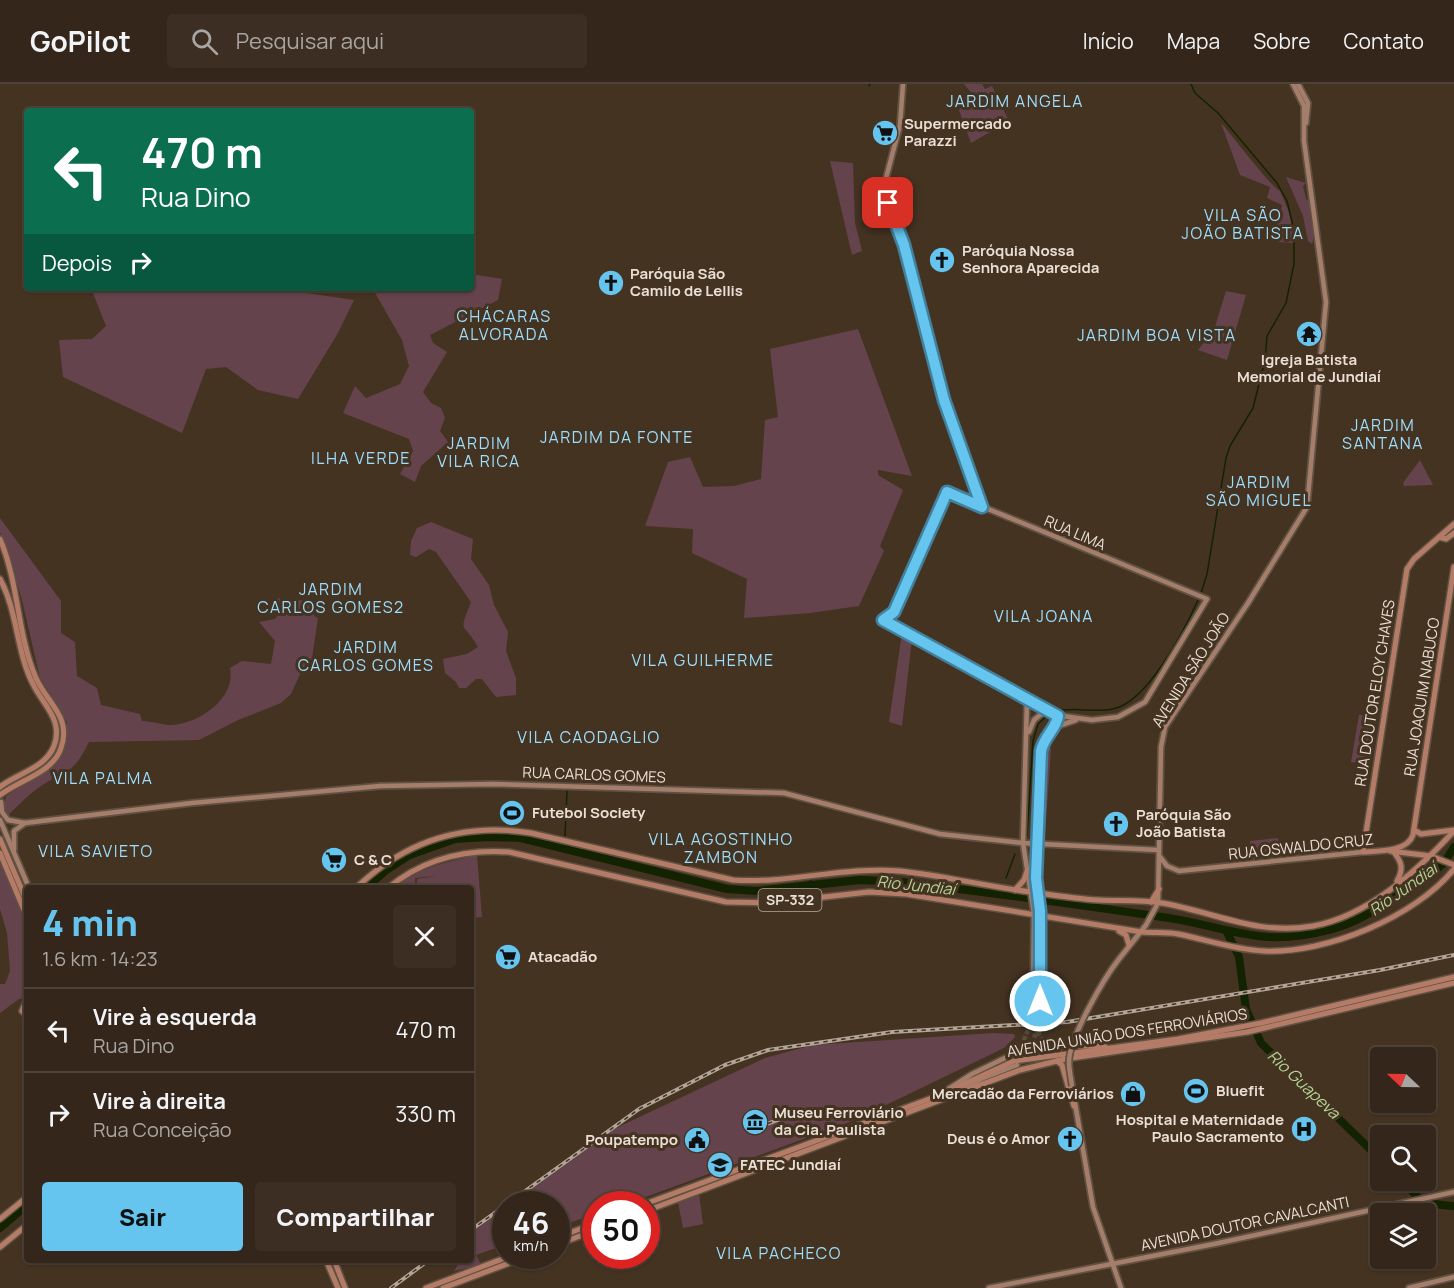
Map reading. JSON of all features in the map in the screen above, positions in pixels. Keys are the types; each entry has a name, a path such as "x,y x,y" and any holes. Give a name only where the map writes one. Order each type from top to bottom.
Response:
{"main road":[{"path":"903,84 900,125 885,182 886,192 906,255 944,400 982,507"},
{"path":"1293,84 1304,106 1304,131"},
{"path":"1298,84 1306,96 1308,111 1304,131"},
{"name":"AVENIDA SÃO JOÃO","path":"1160,889 1158,853 1161,747 1165,727 1248,603 1307,507 1326,302 1304,131"},
{"name":"RUA LIMA","path":"1027,700 883,620 894,612 947,492 1205,599 1145,702 1118,717 1083,719"},
{"name":"RUA DOUTOR ELOY CHAVES","path":"1363,852 1405,574 1409,564 1454,524"},
{"path":"1439,537 1446,538 1454,533"},
{"path":"0,539 34,672 60,713 65,729 61,749 54,761 0,795"},
{"name":"RUA JOAQUIM NABUCO","path":"1414,830 1454,567"},
{"path":"0,579 12,608 29,676 51,710 57,730 55,745 46,759 0,787"},
{"path":"1035,894 1027,871 1023,843 1028,740 1027,700 1052,713 1083,719"},
{"path":"1037,1001 1035,894 1041,751 1048,732 1057,722 1052,713"},
{"path":"1028,740 1034,720 1052,713"},
{"path":"1048,732 1065,722 1083,719"},
{"name":"RUA CARLOS GOMES","path":"25,823 192,803 380,786 429,783 502,784 783,794 940,834 1158,853"},
{"path":"12,786 1,803 2,812 8,820 25,823"},
{"path":"0,820 28,885"},
{"path":"14,852 14,831 25,823"},
{"name":"SP-332","path":"359,885 383,864 409,849 444,835 485,829 531,833 733,880 765,881 832,872 901,871 1035,894 1155,904 1246,926 1288,929 1338,920 1358,910 1431,856 1454,831"},
{"path":"1414,830 1421,834 1454,831"},
{"name":"RUA OSWALDO CRUZ","path":"1158,853 1167,866 1179,871 1382,850 1407,844 1414,830"},
{"path":"0,838 24,895"},
{"path":"1382,850 1431,856 1453,866"},
{"name":"SP-332","path":"393,885 431,862 464,853 501,851 544,858 726,902 770,903 869,892 906,894 1037,913 1142,932 1175,933 1246,949 1266,951 1291,949 1350,936 1376,926 1414,904 1453,866"},
{"path":"1393,851 1401,862 1402,872 1393,886"},
{"path":"0,853 24,910"},
{"path":"1015,890 1024,880 1027,871"},
{"path":"1121,1288 1093,1207 1074,1106 1069,1062 1100,985 1129,945 1142,932 1160,889"},
{"path":"1106,926 1126,935 1129,945"},
{"name":"AVENIDA UNIÃO DOS FERROVIÁRIOS","path":"660,1198 934,1096 1014,1061 1245,1026 1454,977"},
{"name":"AVENIDA UNIÃO DOS FERROVIÁRIOS","path":"660,1206 1020,1070 1057,1061 1247,1032 1454,983"},
{"path":"1050,1046 1137,1044"},
{"path":"934,1096 1005,1058"},
{"path":"1057,1061 1062,1065 1074,1106"},
{"path":"952,1096 981,1079 1017,1065"},
{"name":"AVENIDA DOUTOR CAVALCANTI","path":"989,1288 1454,1192"},
{"path":"0,1219 24,1199"},
{"path":"0,1247 24,1227"},
{"path":"327,1263 338,1288"},
{"path":"335,1263 345,1288"},
{"path":"426,1288 492,1263"},
{"path":"442,1288 493,1269"},
{"path":"1409,1288 1454,1277"}],"shaded area":[{"path":"964,84 982,84 985,89 992,86 1009,121 971,143 959,110 974,96"},
{"path":"1221,123 1260,171 1280,191 1289,212 1295,243 1277,242 1283,228 1278,225 1282,205 1267,198 1270,187 1240,175"},
{"path":"830,161 853,163 855,223 862,251 852,255"},
{"path":"1286,177 1306,183 1303,186 1306,199 1312,203 1310,214 1312,244 1308,241 1303,216"},
{"path":"474,274 502,279 498,300 430,335 433,343 447,352 423,392 431,403 441,408 445,418 440,431 448,442 421,466 415,482 400,474 413,451 409,439 343,413 355,386 366,398 400,384 409,366 402,340 374,291 474,291"},
{"path":"92,291 299,291 354,300 338,333 298,399 258,390 226,367 206,369 182,433 63,377 59,340 92,339 106,326"},
{"path":"1226,291 1246,295 1227,360 1198,350 1214,330"},
{"path":"858,329 912,476 878,470 878,475 903,490 880,546 884,551 859,606 810,613 744,618 747,579 692,553 693,529 645,526 668,462 690,457 703,487 734,486 761,479 765,420 778,417 770,349"},
{"path":"1420,460 1433,485 1404,486 1403,483"},
{"path":"0,518 61,601 61,633 75,642 77,676 97,688 101,705 140,714 142,721 166,725 184,723 205,714 214,707 228,689 230,668 242,661 271,664 275,641 259,622 275,619 285,608 275,598 308,601 313,605 314,616 318,618 312,658 301,672 291,694 281,703 238,720 199,740 89,742 78,761 69,770 37,789 8,815 4,808 6,796 54,765 65,747 67,722 40,678 21,596 0,532"},
{"path":"431,522 473,539 471,559 489,585 494,605 508,632 506,651 516,678 516,695 496,697 482,679 476,679 466,688 459,688 456,682 445,673 443,659 467,654 478,647 464,627 464,620 471,602 436,552 429,549 416,557 410,555 411,541 417,528"},
{"path":"902,633 912,639 902,726 889,722"},
{"path":"1359,715 1377,716 1369,765 1351,762"},
{"path":"1047,744 1051,749 1045,837 1041,835"},
{"path":"1278,838 1279,855 1252,859 1250,841"},
{"path":"0,853 24,897 24,998 19,999 0,1013 0,984 5,984 10,971 7,933 0,909"},
{"path":"477,855 482,917 474,918 474,885 417,885 417,879 436,876 415,878 415,885 398,885 413,875 444,863"},
{"path":"993,1033 1014,1034 1015,1037 1004,1048 855,1120 660,1192 582,1191 582,1218 570,1223 570,1191 528,1191 614,1129 765,1058 813,1045"},
{"path":"699,1194 703,1224 683,1228 678,1202"},
{"path":"492,1218 492,1249 476,1255 481,1265 454,1271 459,1263 474,1263 474,1231"}],"waterway":[{"path":"1191,84 1195,93 1218,113 1277,183 1287,201 1294,230 1294,264 1286,303 1267,336 1265,360 1253,408 1230,446 1226,458 1207,574 1201,593"},
{"path":"1053,712 1113,709 1139,693 1152,679 1175,645 1199,598"},
{"path":"1027,836 1033,741 1038,724 1049,714"},
{"path":"565,836 567,791"},
{"name":"Rio Jundiaí","path":"369,885 385,871 410,855 455,839 521,838 727,889 756,891 860,880 903,882 1169,918 1266,937 1285,937 1329,930 1372,912 1436,870 1444,863 1454,847"},
{"path":"1006,878 1015,854"},
{"name":"Rio Jundiaí","path":"809,887 811,879"},
{"name":"Rio Guapeva","path":"1227,932 1239,957 1246,1009 1261,1043 1370,1149"},
{"name":"Rio Guapeva","path":"1412,1191 1424,1201 1454,1206"},
{"name":"Rio Jundiaí","path":"0,1228 24,1208"}],"tunnel":[{"path":"1005,1058 1013,1053 1023,1041 1029,1027 1033,1001"},
{"path":"1017,1065 1032,1043 1037,1027 1040,1001"},
{"path":"1038,1031 1040,1038 1050,1046"}],"railway":[{"path":"474,1228 639,1109 725,1065 768,1050 892,1032 1067,1022 1380,970 1454,955"},
{"path":"751,1130 801,1111"},
{"path":"391,1288 425,1263"}],"place":[{"name":"Supermercado Parazzi","path":"885,133"},
{"name":"Paróquia Nossa Senhora Aparecida","path":"942,260"},
{"name":"Paróquia São Camilo de Lellis","path":"611,283"},
{"name":"Igreja Batista Memorial de Jundiaí","path":"1309,334"},
{"name":"Futebol Society","path":"512,813"},
{"name":"Paróquia São João Batista","path":"1116,824"},
{"name":"C & C","path":"334,860"},
{"name":"Atacadão","path":"508,957"},
{"name":"Bluefit","path":"1196,1091"},
{"name":"Mercadão da Ferroviários","path":"1133,1094"},
{"name":"Museu Ferroviário da Cia. Paulista","path":"755,1122"},
{"name":"Hospital e Maternidade Paulo Sacramento","path":"1304,1129"},
{"name":"Deus é o Amor","path":"1070,1139"},
{"name":"Poupatempo","path":"697,1140"},
{"name":"FATEC Jundiaí","path":"720,1165"}],"district":[{"name":"JARDIM ANGELA","path":"1015,101"},
{"name":"VILA SÃO JOÃO BATISTA","path":"1243,224"},
{"name":"CHÁCARAS ALVORADA","path":"504,325"},
{"name":"JARDIM BOA VISTA","path":"1157,335"},
{"name":"JARDIM SANTANA","path":"1383,434"},
{"name":"JARDIM DA FONTE","path":"617,437"},
{"name":"JARDIM VILA RICA","path":"479,452"},
{"name":"ILHA VERDE","path":"361,458"},
{"name":"JARDIM SÃO MIGUEL","path":"1259,491"},
{"name":"JARDIM CARLOS GOMES2","path":"331,598"},
{"name":"VILA JOANA","path":"1044,616"},
{"name":"JARDIM CARLOS GOMES","path":"366,656"},
{"name":"VILA GUILHERME","path":"703,660"},
{"name":"VILA CAODAGLIO","path":"589,737"},
{"name":"VILA PALMA","path":"103,778"},
{"name":"VILA AGOSTINHO ZAMBON","path":"721,848"},
{"name":"VILA SAVIETO","path":"96,851"},
{"name":"VILA PACHECO","path":"779,1253"}],"route":[{"path":"888,203 904,245 944,400 982,507 947,492 894,612 883,620 1058,716 1057,722 1045,736 1041,751 1036,878 1040,911 1040,1001"}]}
